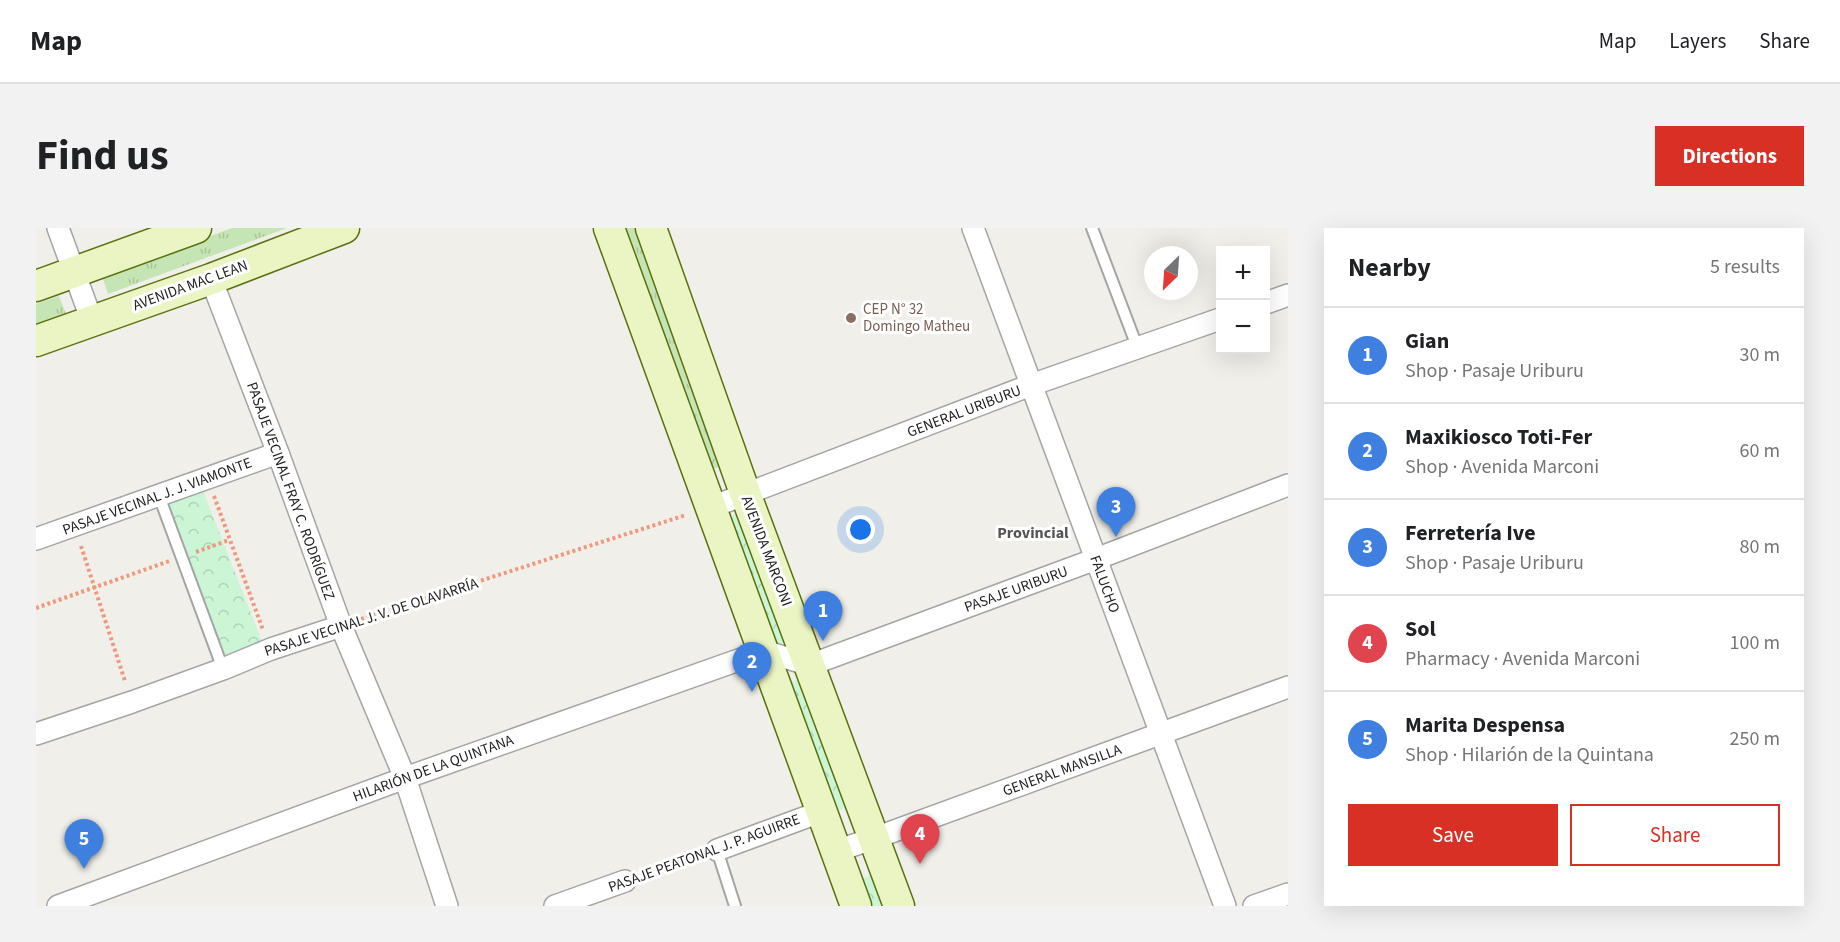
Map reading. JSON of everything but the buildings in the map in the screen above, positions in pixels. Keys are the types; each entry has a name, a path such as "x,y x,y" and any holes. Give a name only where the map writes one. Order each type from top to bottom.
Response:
{"main road":[{"path":"36,286 196,228"},
{"path":"609,228 709,508 764,651 820,812 856,906"},
{"name":"AVENIDA MARCONI","path":"651,228 745,493 899,906"},
{"name":"AVENIDA MAC LEAN","path":"36,341 211,279 336,229"}],"street":[{"path":"58,228 92,321"},
{"name":"FALUCHO","path":"973,228 1225,906"},
{"name":"PASAJE VECINAL FRAY C. RODRÍGUEZ","path":"211,279 341,626 405,778 447,906"},
{"path":"1270,302 1288,295"},
{"name":"GENERAL URIBURU","path":"709,508 1031,386 1216,321"},
{"name":"PASAJE VECINAL J. J. VIAMONTE","path":"36,538 278,453"},
{"name":"PASAJE URIBURU","path":"810,665 1288,485"},
{"name":"PASAJE VECINAL J. V. DE OLAVARRÍA","path":"36,734 132,702 271,649 341,626"},
{"path":"764,651 810,665"},
{"name":"HILARIÓN DE LA QUINTANA","path":"58,906 405,778 764,651"},
{"name":"GENERAL MANSILLA","path":"836,851 1288,687"},
{"name":"PASAJE PEATONAL J. P. AGUIRRE","path":"717,850 820,812"},
{"name":"PASAJE PEATONAL J. P. AGUIRRE","path":"555,906 625,881"},
{"path":"1254,906 1288,894"}],"lane":[{"path":"1092,228 1138,349"},
{"path":"159,496 223,669"},
{"path":"717,850 735,906"}],"path":[{"path":"208,478 271,649"},
{"name":"PASAJE VECINAL J. V. DE OLAVARRÍA","path":"341,626 709,508"},
{"path":"74,526 132,702"},
{"path":"36,608 229,540"},
{"name":"PASAJE PEATONAL J. P. AGUIRRE","path":"625,881 717,850"}],"green space":[{"path":"232,228 287,228 108,294 102,276"},
{"path":"621,228 637,228 721,466 707,471"},
{"path":"59,296 66,314 36,325 36,304"},
{"path":"201,486 262,641 223,656 161,501"},
{"path":"737,514 785,642 771,647 723,519"},
{"path":"800,679 847,807 834,812 786,683"},
{"path":"872,875 883,906 867,906 858,880"}],"place":[{"name":"CEP N° 32 Domingo Matheu","path":"851,318"},
{"name":"Ferretería Ive","path":"1116,537"},
{"name":"Gian","path":"823,641"},
{"name":"Maxikiosco Toti-Fer","path":"752,692"},
{"name":"Sol","path":"920,864"},
{"name":"Marita Despensa","path":"84,869"}],"district":[{"name":"Provincial","path":"1033,532"}]}
